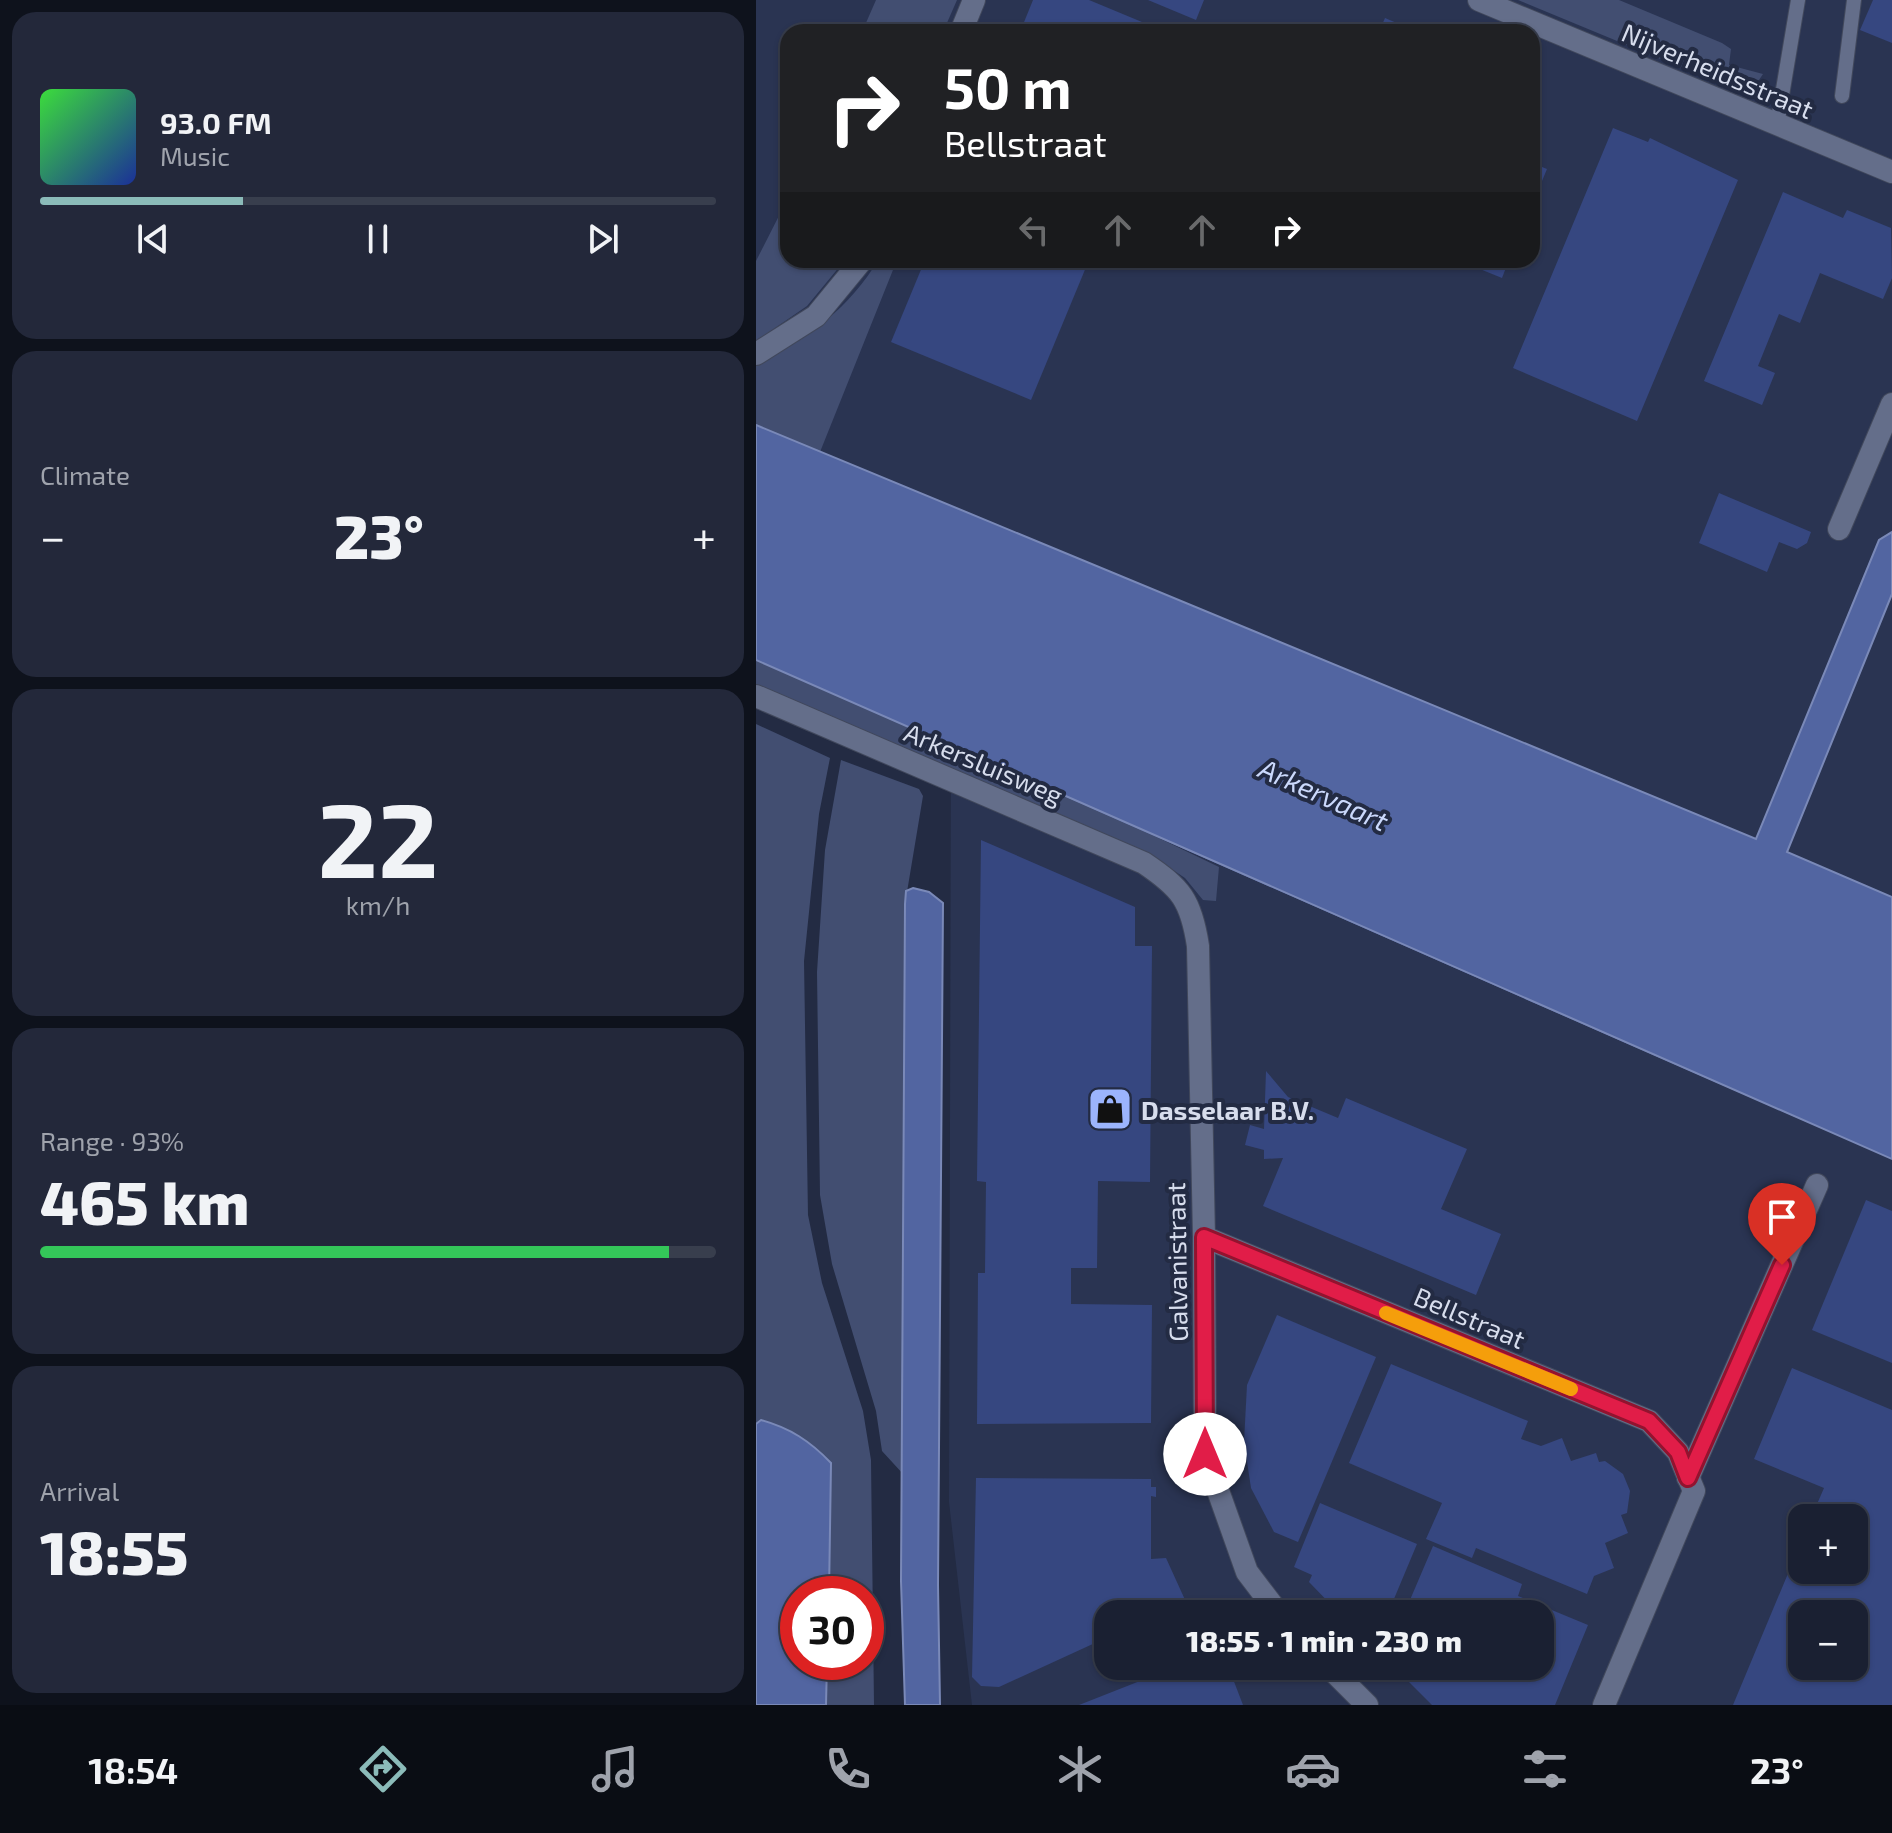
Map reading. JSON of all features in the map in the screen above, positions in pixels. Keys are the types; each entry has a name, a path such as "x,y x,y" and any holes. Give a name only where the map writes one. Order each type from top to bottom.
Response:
{"street":[{"path":"964,24 974,0"},
{"name":"Nijverheidsstraat","path":"1479,0 1536,24"},
{"name":"Nijverheidsstraat","path":"1540,26 1892,172"},
{"path":"756,354 816,316 855,268"},
{"path":"1839,529 1892,404"},
{"name":"Arkersluisweg","path":"756,696 1144,863 1184,894"},
{"name":"Galvanistraat","path":"1184,894 1194,919 1198,946 1205,1454 1247,1572 1268,1600"},
{"path":"1604,1705 1694,1491 1688,1478 1817,1185"},
{"name":"Bellstraat","path":"1204,1237 1649,1421 1678,1452 1688,1478"},
{"path":"1342,1680 1367,1705"}],"lane":[{"path":"1777,125 1798,0"},
{"path":"1842,96 1854,0"}],"shaded area":[{"path":"756,0 1892,0 1892,897 804,458 756,427"},
{"path":"876,0 957,0 946,24 866,24"},
{"path":"1518,0 1619,0 1722,43 1731,49 1729,65 1763,74 1759,80 1738,91"},
{"path":"780,214 780,268 838,268 807,306 756,341 756,261"},
{"path":"873,268 894,268 820,452 756,425 756,364 792,345 825,321"},
{"path":"756,660 1084,802 1219,867 1216,901 1203,900 1185,878 1167,866 756,684"},
{"path":"756,724 830,758 819,814 804,961 808,1215 822,1283 863,1411 871,1460 872,1576 829,1576 831,1463 790,1432 761,1421 756,1424"},
{"name":"Arkervaart","path":"951,740 1892,1124 1892,1705 972,1705 949,1502"},
{"path":"841,760 919,789 923,796 905,904 904,1475 882,1451 876,1411 832,1264 820,1195 817,972 825,850"},
{"path":"827,1680 874,1680 874,1705 826,1705"}],"water":[{"path":"756,425 1756,839 1879,540 1892,532 1892,594 1787,852 1892,897 1892,1159 756,660"},
{"path":"913,888 929,892 943,903 938,1585 940,1705 905,1705 901,1581 905,904 906,891"},
{"path":"761,1420 799,1436 831,1463 829,1576 780,1576 780,1680 827,1680 826,1705 756,1705 756,1424"}],"building":[{"path":"1033,0 1089,0 1147,24 1023,24"},
{"path":"1148,0 1204,0 1196,20"},
{"path":"1873,0 1892,0 1892,43 1860,30"},
{"path":"1385,18 1399,24 1382,24"},
{"path":"1613,128 1648,142 1650,138 1738,180 1637,421 1513,368"},
{"path":"1540,166 1547,169 1540,186"},
{"path":"1783,192 1843,218 1847,210 1891,228 1892,278 1883,299 1820,273 1800,323 1779,314 1758,366 1775,373 1762,405 1704,381"},
{"path":"922,268 1086,268 1031,400 891,342"},
{"path":"1477,268 1506,268 1502,278"},
{"path":"1719,493 1811,532 1807,543 1797,549 1779,542 1767,572 1699,543"},
{"path":"981,840 1135,907 1135,946 1152,946 1150,1182 1098,1181 1097,1268 1071,1268 1071,1304 1152,1305 1151,1423 977,1424 978,1273 985,1273 986,1182 977,1181"},
{"path":"1266,1071 1288,1097 1338,1118 1346,1098 1467,1149 1441,1209 1501,1234 1476,1295 1263,1206 1283,1158 1264,1159 1264,1150 1245,1145 1250,1125 1264,1129"},
{"path":"1866,1200 1892,1211 1892,1363 1812,1330"},
{"path":"1277,1315 1376,1357 1298,1542 1274,1532 1251,1488 1244,1442 1247,1385"},
{"path":"1391,1364 1528,1421 1521,1439 1541,1446 1562,1438 1571,1461 1596,1453 1599,1462 1605,1461 1623,1474 1630,1491 1627,1513 1621,1515 1628,1533 1605,1543 1614,1568 1594,1576 1587,1594 1476,1548 1472,1558 1426,1539 1442,1503 1349,1463"},
{"path":"1792,1368 1892,1410 1892,1705 1733,1705 1788,1573 1788,1584 1868,1584 1868,1504 1817,1504 1824,1488 1754,1459"},
{"path":"976,1478 1151,1479 1151,1487 1156,1487 1156,1497 1151,1496 1151,1559 1166,1558 1185,1600 1094,1600 1094,1643 999,1687 981,1686 972,1677"},
{"path":"1320,1503 1417,1544 1394,1600 1326,1600 1309,1582 1312,1575 1294,1567"},
{"path":"1433,1546 1522,1584 1518,1596 1528,1600 1410,1600"},
{"path":"1554,1611 1588,1625 1555,1705 1432,1705 1407,1680 1554,1680"},
{"path":"1142,1680 1233,1680 1243,1705 1079,1705"}],"slow traffic":[{"path":"1386,1313 1571,1389"}],"place":[{"name":"Dasselaar B.V.","path":"1110,1109"}],"route":[{"path":"1205,1454 1204,1237 1649,1421 1678,1452 1688,1478 1782,1265"}]}
